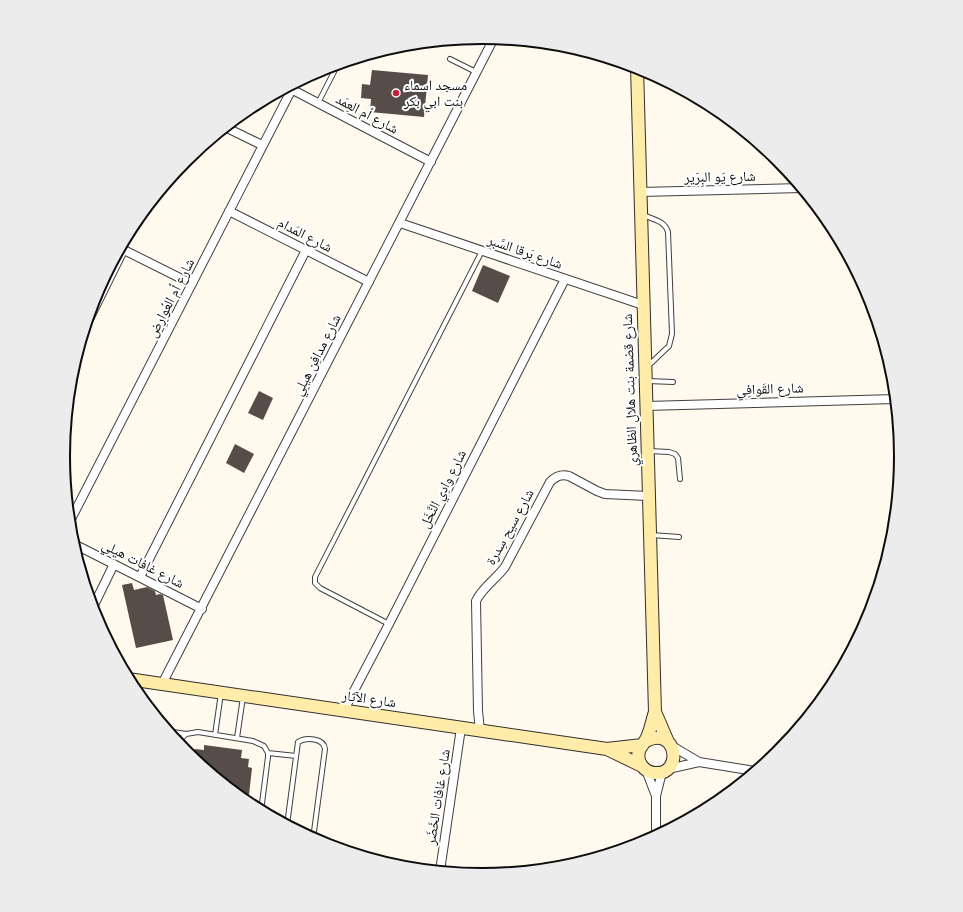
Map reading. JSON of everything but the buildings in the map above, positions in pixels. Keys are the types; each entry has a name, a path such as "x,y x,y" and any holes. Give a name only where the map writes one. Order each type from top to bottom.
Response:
{"street":[{"name":"شارع مدافِن هيلي","path":"162,684 202,609 491,44"},
{"name":"شارع قضمة بنت هلال الظاهري","path":"637,74 642,305 655,712 644,743"},
{"name":"شارع أم العِمَد","path":"296,88 318,103 431,162"},
{"name":"شارع أم العُوارِض","path":"74,514 290,91"},
{"path":"230,130 262,145"},
{"name":"شارع يَو البِرَير","path":"640,192 794,188"},
{"name":"شارع المَدام","path":"229,211 369,282"},
{"name":"شارع بَرقا السَّبر","path":"400,223 642,305"},
{"path":"125,250 192,284"},
{"path":"140,577 306,250"},
{"name":"شارع وادِي النَّخَل","path":"344,710 564,279"},
{"name":"شارع القَوافِي","path":"646,406 890,399"},
{"name":"شارع سيح سِدرة","path":"480,731 478,711 476,601 481,592 505,567 550,482 554,478 564,475 605,494 648,496"},
{"name":"شارع غافات هيلي","path":"80,547 202,609"},
{"path":"96,601 114,564"},
{"name":"شارع الآثار","path":"136,680 607,749 644,743"},
{"name":"شارع قضمة بنت هلال الظاهري","path":"655,712 670,744"},
{"name":"شارع غافات الخَضَر","path":"441,865 461,728"},
{"path":"656,796 638,756 644,743 656,738 662,739 699,762"},
{"path":"656,830 656,796 665,770 672,764 674,758 674,752 670,744"},
{"name":"شارع الآثار","path":"607,749 644,768"},
{"path":"644,768 656,773 699,762 748,770"}],"lane":[{"path":"450,59 477,73"},
{"path":"318,103 334,71"},
{"path":"641,214 662,223 667,229 672,334 669,346 645,375 673,382"},
{"path":"389,624 320,588 315,583 315,577 482,251"},
{"path":"647,451 669,452 675,454 678,458 680,479"},
{"path":"649,535 679,537"},
{"path":"215,735 222,693"},
{"path":"237,738 243,696"},
{"path":"176,732 186,734 198,732 237,738 259,743 264,746 268,753 262,805"},
{"path":"182,738 186,734"},
{"path":"288,820 298,742 301,740 318,740 324,745 314,832"},
{"path":"268,753 296,756"}],"place":[{"name":"مسجد اسماء بنت ابي بكر","path":"396,93"}]}
